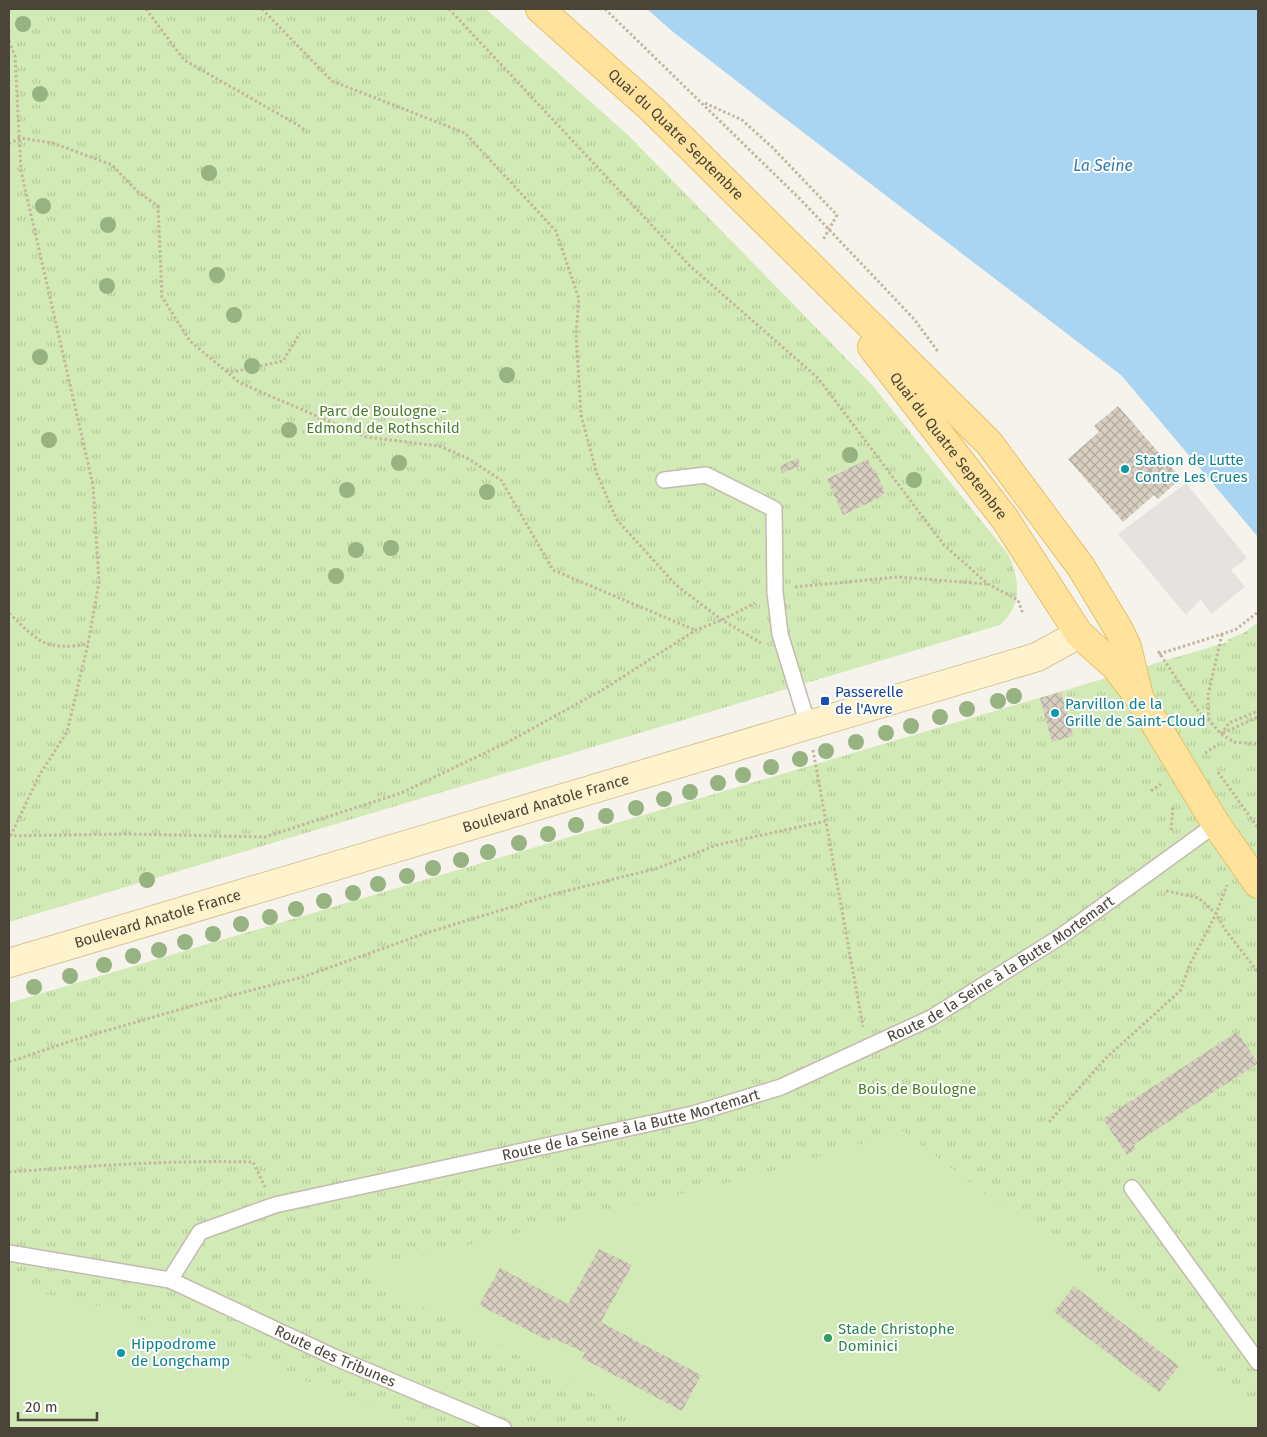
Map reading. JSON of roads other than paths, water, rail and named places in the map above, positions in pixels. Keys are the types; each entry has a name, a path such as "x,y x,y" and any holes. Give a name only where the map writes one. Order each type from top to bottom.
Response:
{"main road":[{"name":"Quai du Quatre Septembre","path":"540,9 653,110 989,443 1081,567 1127,647 1139,697"},
{"name":"Quai du Quatre Septembre","path":"808,265 1005,519 1079,634 1114,666 1139,697"},
{"path":"1079,634 1083,609 1081,567"},
{"name":"Boulevard Anatole France","path":"9,963 1037,657 1079,634"},
{"path":"1139,697 1216,824 1237,857 1258,884"}],"lane":[{"path":"664,480 706,475 774,509 775,592 780,634 808,725"},
{"name":"Route de la Seine à la Butte Mortemart","path":"170,1280 200,1232 275,1206 692,1114 781,1087 931,1018 1060,937 1216,824"},
{"path":"1132,1188 1258,1362"},
{"path":"9,1254 170,1280"},
{"name":"Route des Tribunes","path":"170,1280 334,1357 503,1428"}],"water":[{"name":"La Seine","path":"647,9 1258,9 1258,537 1121,375 774,110 672,31"}],"place":[{"name":"Station de Lutte Contre Les Crues","path":"1125,469"},
{"name":"Passerelle de l'Avre","path":"825,701"},
{"name":"Parvillon de la Grille de Saint-Cloud","path":"1055,713"},
{"name":"Stade Christophe Dominici","path":"828,1338"},
{"name":"Hippodrome de Longchamp","path":"121,1353"}],"park label":[{"name":"Parc de Boulogne - Edmond de Rothschild","path":"383,420"},
{"name":"Bois de Boulogne","path":"917,1089"}]}
